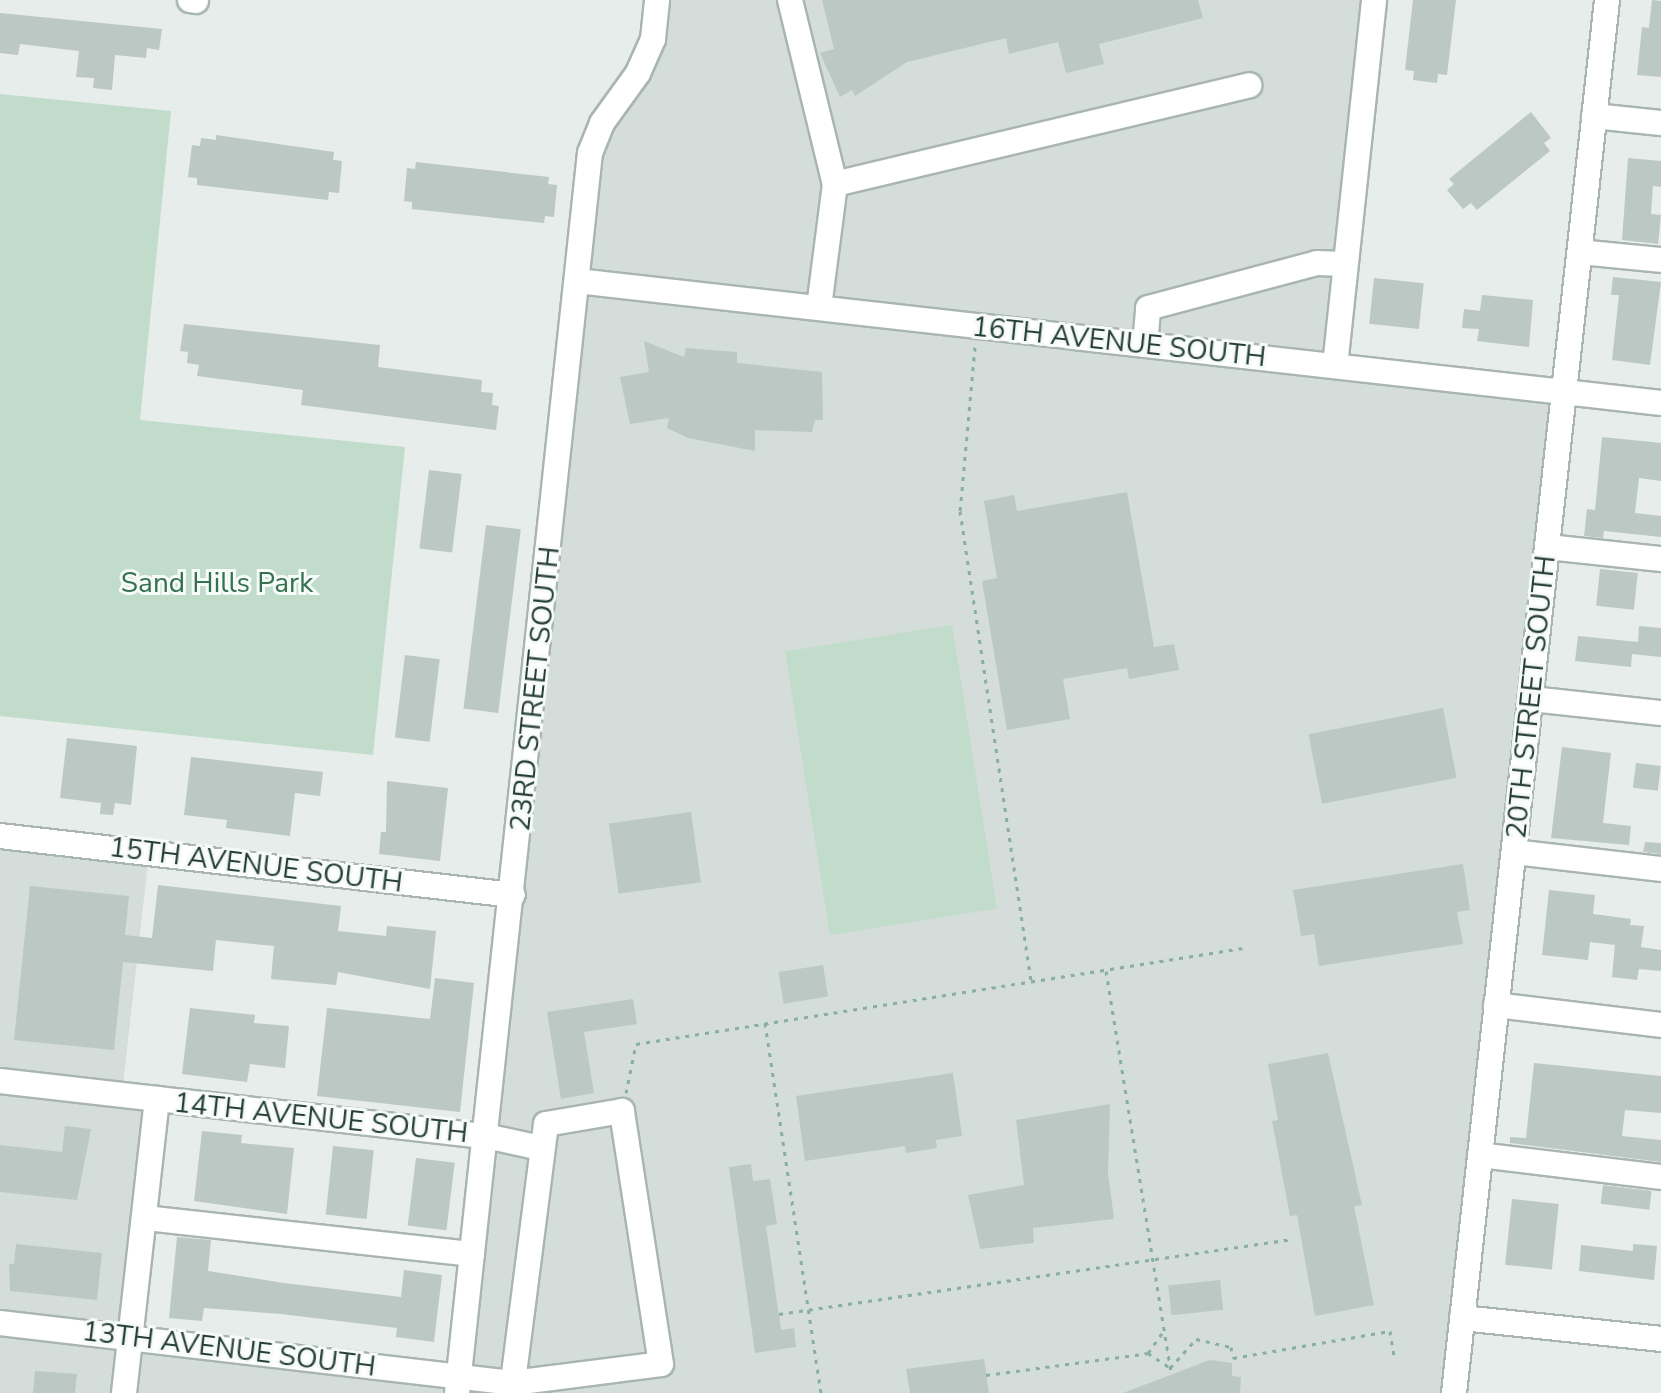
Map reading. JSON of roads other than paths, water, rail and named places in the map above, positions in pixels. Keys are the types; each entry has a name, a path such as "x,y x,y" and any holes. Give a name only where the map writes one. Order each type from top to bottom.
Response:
{"street":[{"name":"23RD STREET SOUTH","path":"458,1385 513,895 590,153 602,123 638,73 653,39 657,0"},
{"path":"790,0 835,184 819,308"},
{"path":"1335,366 1374,0"},
{"name":"20TH STREET SOUTH","path":"1454,1393 1567,392 1607,0"},
{"path":"835,184 1249,85"},
{"path":"1594,116 1661,123"},
{"path":"1580,252 1661,260"},
{"path":"1145,345 1148,308 1317,263 1345,264"},
{"name":"16TH AVENUE SOUTH","path":"577,281 1661,403"},
{"path":"1548,547 1661,559"},
{"path":"1532,699 1661,713"},
{"name":"15TH AVENUE SOUTH","path":"0,836 513,895"},
{"path":"1514,852 1661,869"},
{"path":"1496,1005 1661,1025"},
{"name":"14TH AVENUE SOUTH","path":"0,1081 486,1136 541,1148"},
{"path":"124,1393 157,1099"},
{"name":"13TH AVENUE SOUTH","path":"0,1323 130,1337 458,1385 513,1383 661,1364 622,1111 546,1124 541,1148"},
{"path":"513,1383 541,1148"},
{"path":"1480,1155 1661,1177"},
{"path":"145,1218 472,1254"},
{"path":"1462,1318 1661,1339"}],"park label":[{"name":"Sand Hills Park","path":"217,583"}]}
